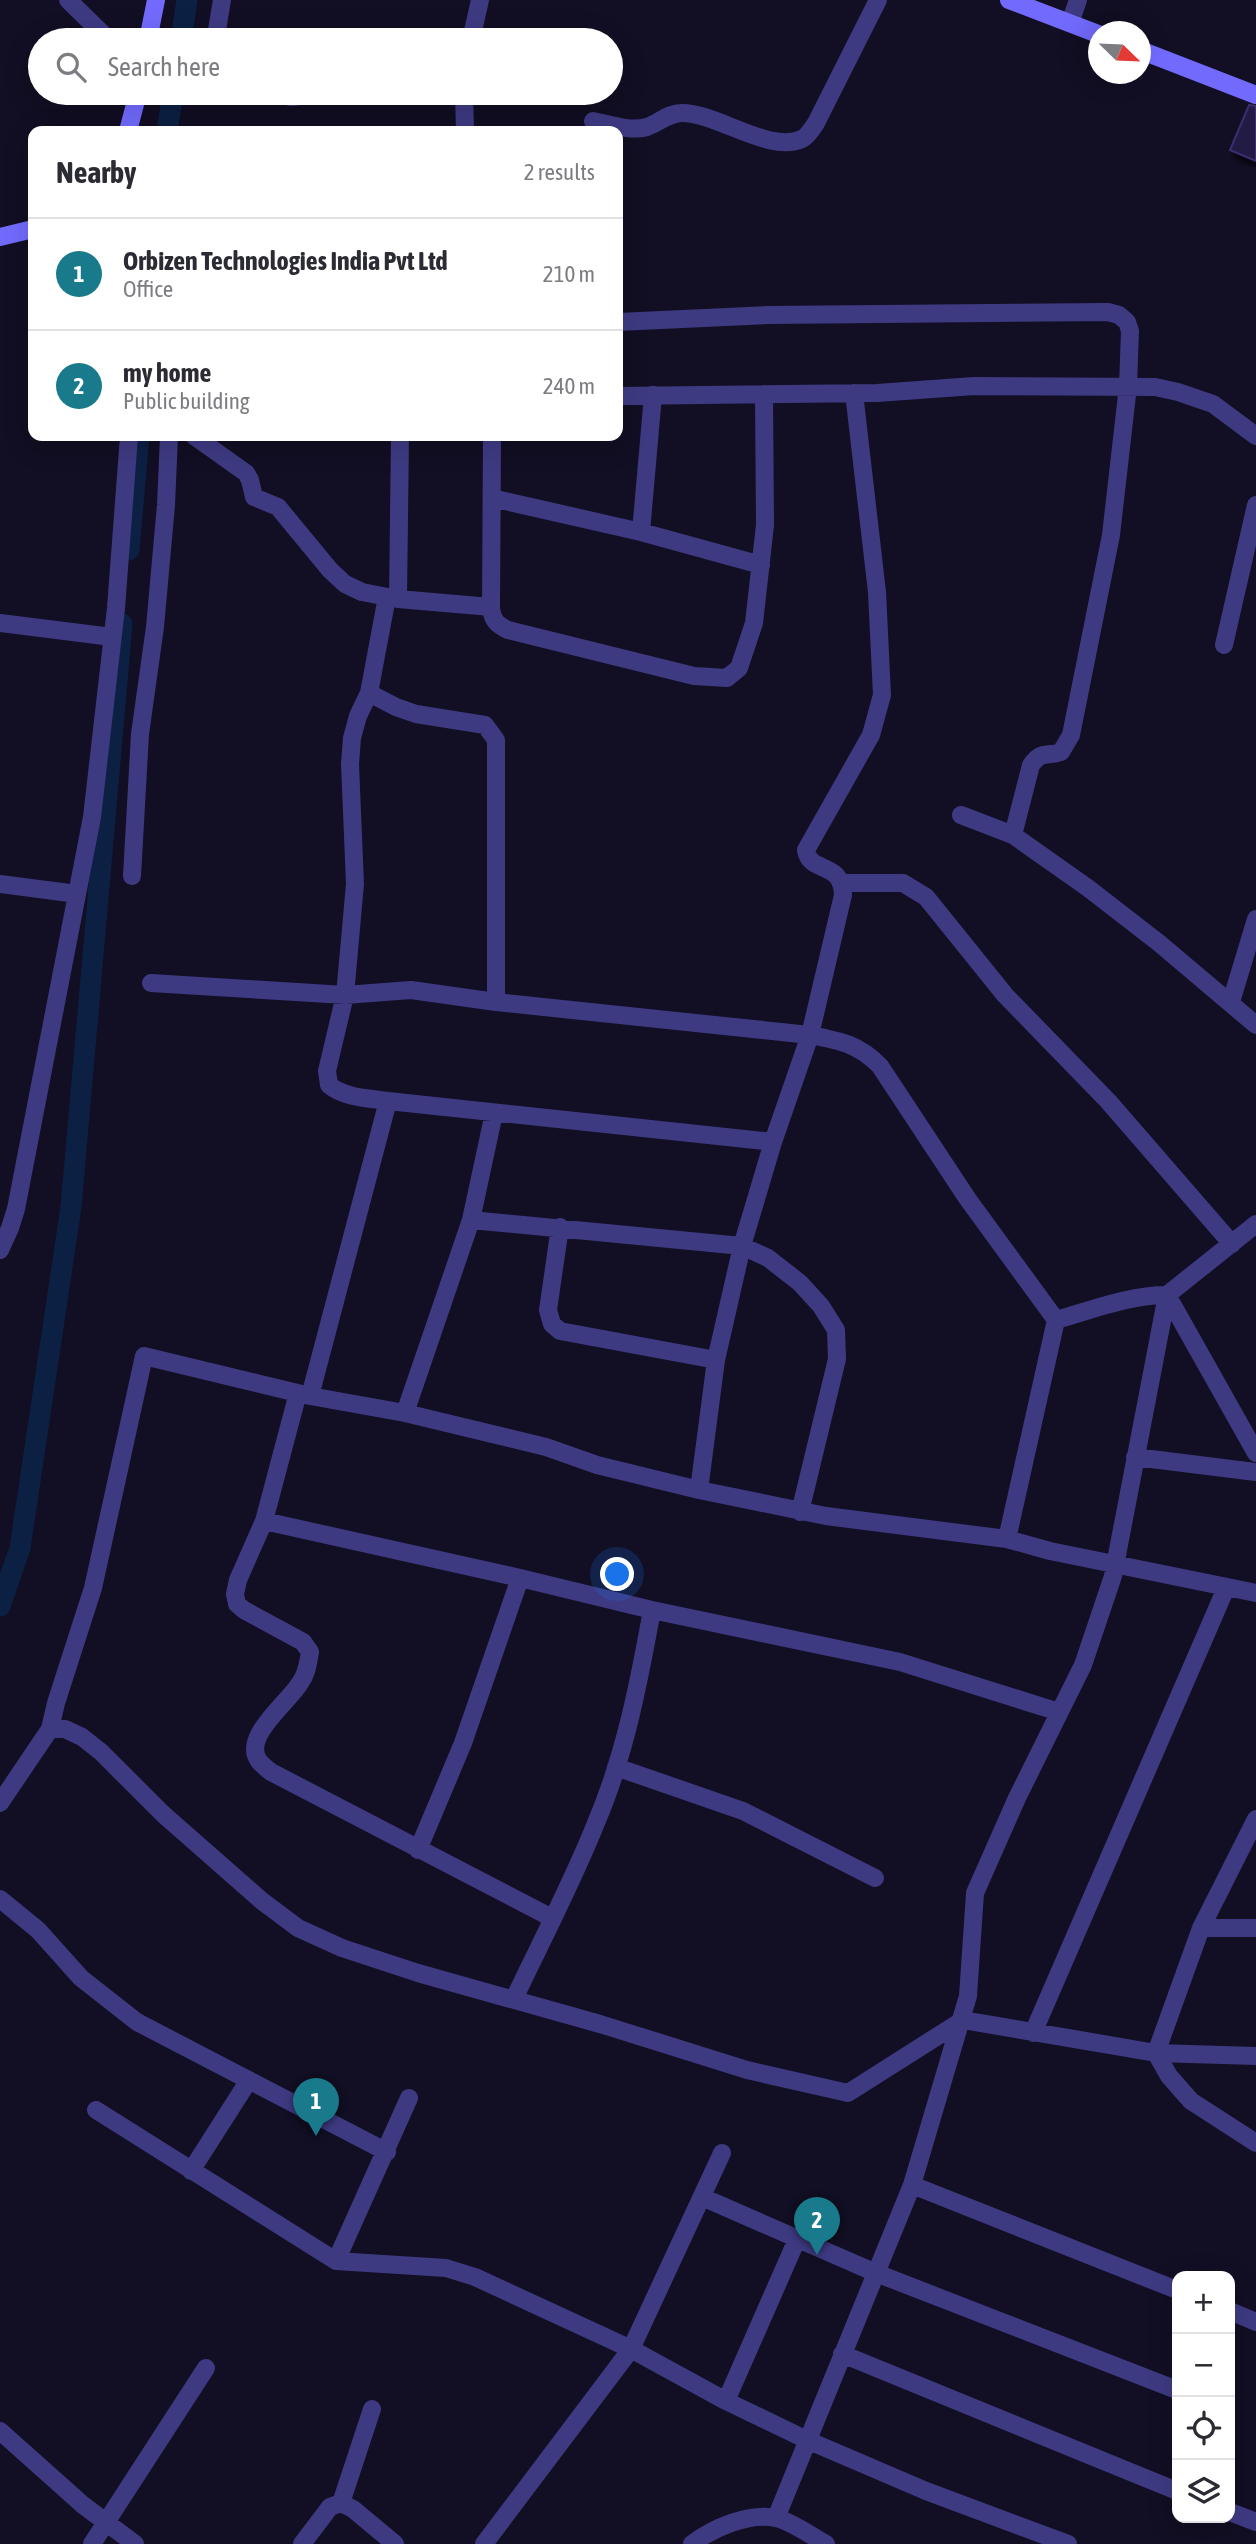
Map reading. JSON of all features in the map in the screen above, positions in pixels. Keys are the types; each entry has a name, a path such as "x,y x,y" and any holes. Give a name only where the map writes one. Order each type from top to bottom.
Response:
{"street":[{"path":"68,0 97,28"},
{"path":"150,28 156,0"},
{"path":"219,28 222,0"},
{"path":"474,28 480,0"},
{"path":"623,127 648,127 664,117 679,113 696,114 788,143 805,138 816,123 878,0"},
{"path":"1009,0 1088,30"},
{"path":"1070,23 1077,0"},
{"path":"1151,54 1256,95"},
{"path":"129,126 135,105"},
{"path":"464,105 465,126"},
{"path":"593,121 618,126"},
{"path":"0,237 28,230"},
{"path":"623,322 767,315 1108,312 1119,315 1127,322 1130,331 1128,386 1111,535 1071,735 1061,752 1043,754 1031,765 1013,835"},
{"path":"623,396 854,393 974,386 1155,387 1213,404 1256,436"},
{"path":"699,1490 716,1360 742,1247 773,1142 810,1035 843,895 843,883 831,871 811,861 806,850 871,735 883,695 877,592 854,393"},
{"path":"492,441 491,607 492,617 498,626 694,676 727,678 739,668 754,622 766,484 764,394"},
{"path":"641,532 653,395"},
{"path":"0,1250 92,817 113,637 129,441"},
{"path":"132,876 140,734 155,627 169,441"},
{"path":"201,441 246,473 254,497 278,507 330,570 345,584 362,592 393,598 491,607"},
{"path":"400,441 393,598 369,693 355,727 350,765 355,884 345,995 327,1072 329,1085 338,1092 388,1101 773,1142"},
{"path":"492,498 641,532 761,565"},
{"path":"1224,645 1256,505"},
{"path":"0,624 113,637"},
{"path":"369,693 416,714 485,725 496,740 496,1002"},
{"path":"961,815 1013,835 1098,896 1256,1025"},
{"path":"843,883 903,883 926,897 1005,996 1108,1101 1232,1244"},
{"path":"0,884 77,894"},
{"path":"1231,1002 1255,930"},
{"path":"151,983 345,995 411,990 496,1002 810,1035 845,1042 866,1053 880,1066 967,1198 1056,1320 1007,1539"},
{"path":"388,1101 304,1395 264,1521 238,1580 235,1594 237,1604 303,1642 310,1652 308,1668 300,1685 259,1733 254,1748 257,1760 271,1772 552,1917"},
{"path":"405,1413 471,1220 494,1113"},
{"path":"471,1220 742,1247 768,1258 800,1283 821,1306 836,1330 837,1359 800,1512"},
{"path":"1056,1320 1121,1301 1167,1295 1256,1224"},
{"path":"560,1227 548,1310 552,1324 560,1331 716,1360"},
{"path":"1167,1295 1256,1453"},
{"path":"776,2518 912,2185 963,2020 968,1996 975,1893 1017,1798 1083,1665 1115,1565 1167,1295"},
{"path":"0,1803 50,1728 93,1588 144,1356 304,1395 405,1413 546,1447 597,1465 800,1512 1007,1539 1115,1565 1256,1592"},
{"path":"1135,1457 1256,1472"},
{"path":"264,1521 652,1610 900,1662 1059,1712"},
{"path":"418,1850 463,1743 520,1578"},
{"path":"1033,2033 1226,1587"},
{"path":"514,1999 597,1822 638,1689 652,1610"},
{"path":"50,1728 65,1729 82,1737 101,1752 173,1823 262,1901 298,1928 342,1948 418,1973 514,1999 747,2070 848,2093 963,2020 1156,2053 1256,2056"},
{"path":"616,1766 743,1811 875,1878"},
{"path":"1256,1819 1200,1928 1156,2053 1168,2076 1191,2101 1256,2143"},
{"path":"0,1899 38,1930 81,1978 137,2022 387,2152"},
{"path":"1200,1928 1256,1928"},
{"path":"191,2171 249,2080"},
{"path":"336,2261 409,2098"},
{"path":"96,2110 336,2261 446,2268 475,2277 631,2349 726,2401 807,2440 926,2491 1068,2544"},
{"path":"484,2544 631,2349 722,2153"},
{"path":"912,2185 1172,2288"},
{"path":"702,2197 876,2273 1172,2388"},
{"path":"726,2401 798,2237"},
{"path":"1235,2313 1256,2322"},
{"path":"842,2354 1090,2458 1172,2489"},
{"path":"92,2544 206,2368"},
{"path":"341,2503 372,2410"},
{"path":"0,2431 107,2524 135,2544"},
{"path":"302,2544 330,2507 341,2503 353,2509 395,2544"},
{"path":"1235,2514 1256,2522"},
{"path":"692,2544 707,2533 740,2519 776,2518 826,2544"}],"building":[{"path":"1249,105 1256,106 1256,161 1230,150"}],"waterway":[{"path":"183,28 187,0"},
{"path":"168,126 171,105"},
{"path":"129,550 139,441"},
{"path":"0,1606 20,1548 71,1207 122,624"}],"place":[{"name":"Orbizen Technologies India Pvt Ltd","path":"316,2136"},
{"name":"my home","path":"817,2255"}]}
